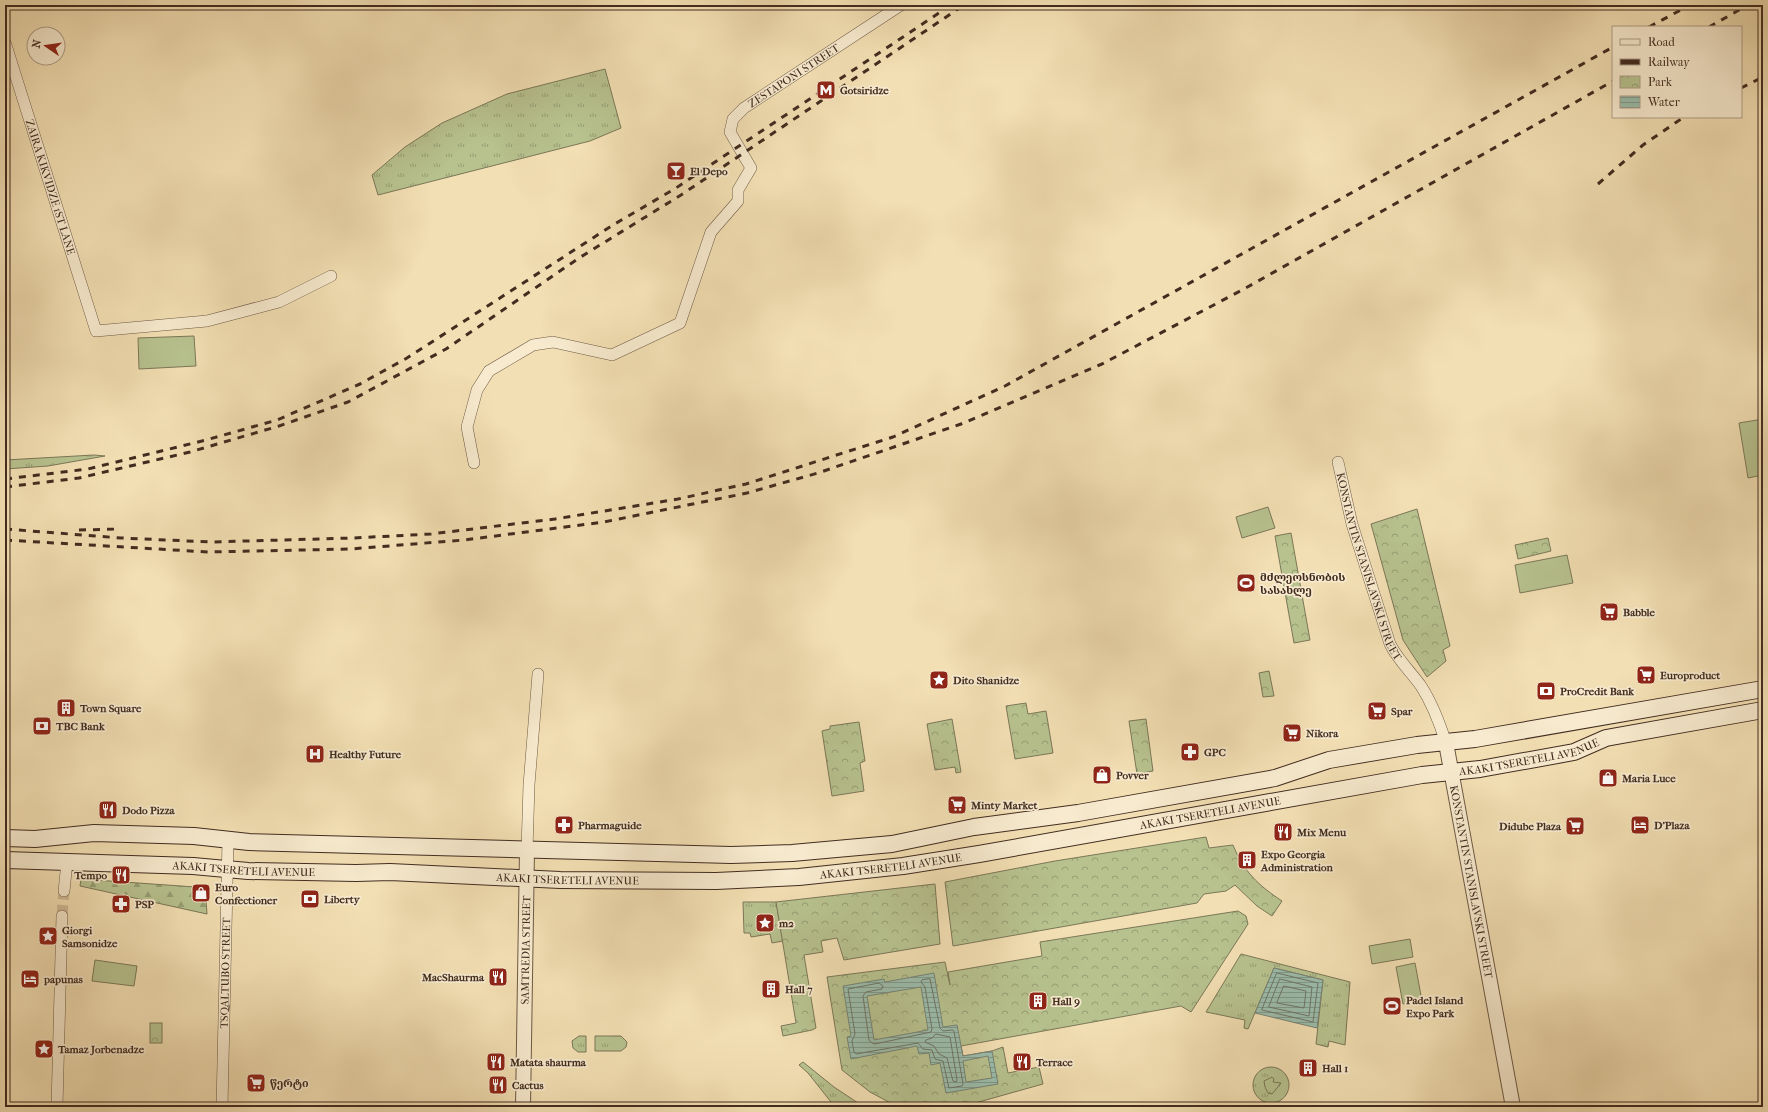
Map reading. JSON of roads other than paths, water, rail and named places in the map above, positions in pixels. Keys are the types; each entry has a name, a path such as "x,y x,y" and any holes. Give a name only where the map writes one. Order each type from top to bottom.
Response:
{"main road":[{"name":"AKAKI TSERETELI AVENUE","path":"5,838 35,839 94,833 194,836 249,842 731,855 846,849 892,844 974,827 1078,813 1275,778 1329,760 1417,746 1483,738 1763,689"},
{"name":"AKAKI TSERETELI AVENUE","path":"5,860 194,866 227,870 406,873 526,879 716,881 800,877 868,870 979,854 1255,804 1452,771 1480,769 1574,752 1606,738 1763,710"}],"street":[{"name":"ZESTAPONI STREET","path":"474,463 467,427 477,390 489,371 533,345 553,342 612,355 680,323 711,232 738,201 738,190 751,168 730,132 734,119 744,108 901,5"},
{"name":"ZAIRA KIKVIDZE 1ST LANE","path":"5,42 96,331 207,321 278,302 331,276"},
{"name":"KONSTANTIN STANISLAVSKI STREET","path":"1338,462 1352,524 1390,644 1393,651 1422,687 1446,743 1513,1107"},
{"name":"SAMTREDIA STREET","path":"523,1107 526,879 529,785 538,674"},
{"name":"TSQALTUBO STREET","path":"222,1107 228,840"},
{"path":"64,891 67,862"},
{"path":"57,1107 62,916"}],"water":[{"path":"1274,968 1323,980 1317,1028 1255,1013"},
{"path":"934,973 943,1027 957,1025 963,1056 992,1051 998,1084 946,1093 940,1063 931,1065 929,1053 919,1054 917,1046 851,1059 847,1037 851,1036 843,986 884,979 885,982","holes":["921,987 928,1030 874,1040 867,996","988,1056 992,1078 966,1082 963,1061"]}],"tunnel":[{"path":"62,916 64,891"}],"railway":[{"path":"5,479 88,469 206,440 277,420 360,384 407,358 613,225 676,188 951,5"},
{"path":"5,487 79,478 190,452 279,426 348,402 446,349 579,258 681,195 964,5"},
{"path":"1651,26 1690,5"},
{"path":"1711,26 1748,5"},
{"path":"5,529 121,538 211,542 431,534 555,519 678,499 746,484 893,437 1005,386 1612,48"},
{"path":"1742,88 1763,77"},
{"path":"5,540 208,552 350,549 464,540 604,522 747,493 818,473 961,424 1102,364 1244,289 1612,82"},
{"path":"1598,184 1643,145 1683,118"},
{"path":"79,530 119,529"}],"place":[{"name":"Gotsiridze","path":"826,90"},
{"name":"El Depo","path":"676,171"},
{"name":"მძლეოსნობის სასახლე","path":"1246,583"},
{"name":"Babble","path":"1609,612"},
{"name":"Europroduct","path":"1646,675"},
{"name":"Dito Shanidze","path":"939,680"},
{"name":"ProCredit Bank","path":"1546,691"},
{"name":"Town Square","path":"66,708"},
{"name":"Spar","path":"1377,711"},
{"name":"TBC Bank","path":"42,726"},
{"name":"Nikora","path":"1292,733"},
{"name":"GPC","path":"1190,752"},
{"name":"Healthy Future","path":"315,754"},
{"name":"Povver","path":"1102,775"},
{"name":"Maria Luce","path":"1608,778"},
{"name":"Minty Market","path":"957,805"},
{"name":"Dodo Pizza","path":"108,810"},
{"name":"Pharmaguide","path":"564,825"},
{"name":"D'Plaza","path":"1640,825"},
{"name":"Didube Plaza","path":"1575,826"},
{"name":"Mix Menu","path":"1283,832"},
{"name":"Expo Georgia Administration","path":"1247,860"},
{"name":"Tempo","path":"121,875"},
{"name":"Euro Confectioner","path":"201,893"},
{"name":"Liberty","path":"310,899"},
{"name":"PSP","path":"121,904"},
{"name":"m2","path":"765,923"},
{"name":"Giorgi Samsonidze","path":"48,936"},
{"name":"MacShaurma","path":"498,977"},
{"name":"papunas","path":"30,979"},
{"name":"Hall 7","path":"771,989"},
{"name":"Hall 9","path":"1038,1001"},
{"name":"Padel Island Expo Park","path":"1392,1006"},
{"name":"Tamaz Jorbenadze","path":"44,1049"},
{"name":"Matata shaurma","path":"496,1062"},
{"name":"Terrace","path":"1022,1062"},
{"name":"Hall 1","path":"1308,1068"},
{"name":"წერტი","path":"256,1083"},
{"name":"Cactus","path":"498,1085"}]}
